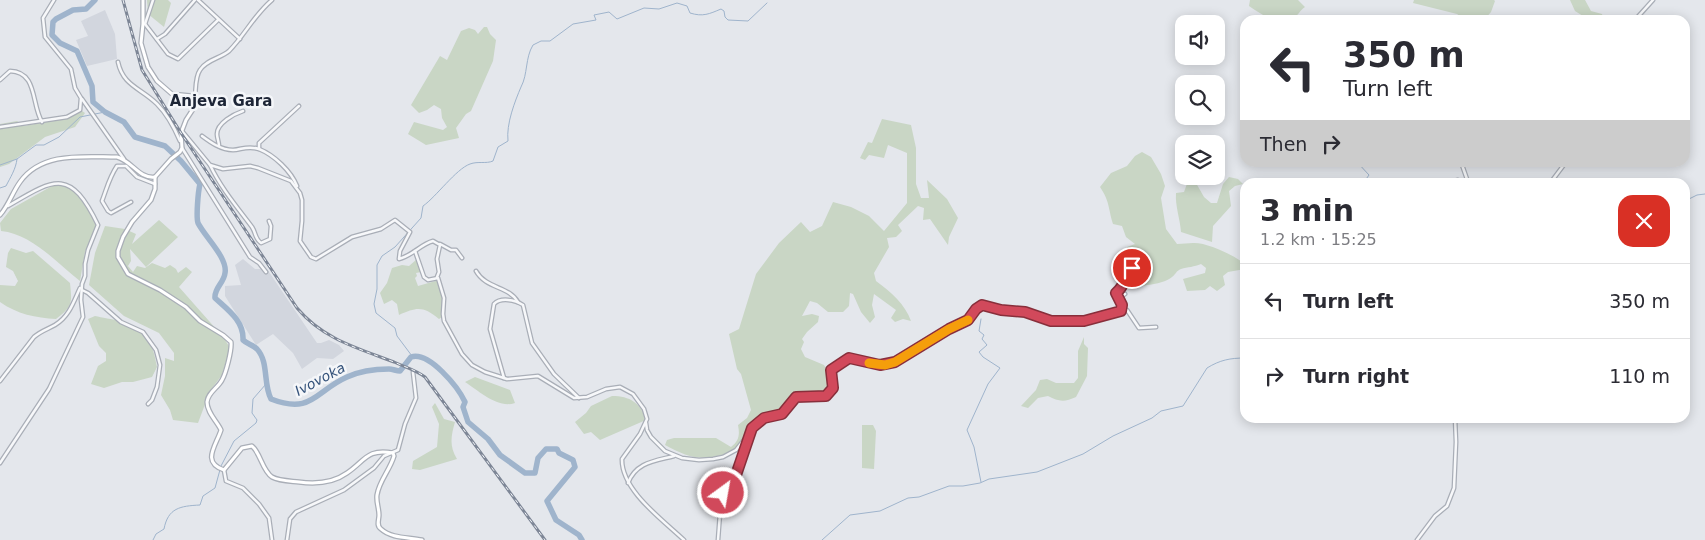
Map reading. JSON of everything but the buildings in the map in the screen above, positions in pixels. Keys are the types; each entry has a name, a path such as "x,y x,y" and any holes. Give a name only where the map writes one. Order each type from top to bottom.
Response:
{"street":[{"path":"54,0 43,18 45,37 71,69 75,88 124,159 142,175 148,178 155,177"},
{"path":"142,0 144,24 168,54 178,59 218,20"},
{"path":"153,0 144,24 141,44 152,75 172,94 195,97"},
{"path":"157,39 165,34 196,0 240,39"},
{"path":"266,272 259,263 250,257 182,148 181,142 186,120 196,106 197,79 201,68 227,52 240,39 255,15 272,0"},
{"path":"1640,15 1653,0"},
{"path":"118,62 120,73 128,83 156,103 168,117 181,142"},
{"path":"0,80 13,70 31,82 42,122"},
{"path":"0,128 67,117 80,110 81,98"},
{"path":"259,149 259,143 299,106"},
{"path":"219,146 217,134 220,126 228,119 244,112"},
{"path":"182,131 209,164 223,190 253,228 256,238 261,243 270,239 271,226 269,221"},
{"path":"202,136 213,145 235,150 243,147 259,149 286,169 294,178 300,193 302,207 300,241 311,257 316,258 352,236 380,229 395,220 410,232 398,258 401,260 429,242 439,243 451,250 456,250 462,258"},
{"path":"182,148 155,177 151,200 146,209 132,222 123,237 118,250 118,257 128,274 160,290 186,307 200,321 231,342 231,351 222,381 207,400 210,413 221,430 212,453 212,462 223,470 226,481 248,493 269,518 272,540"},
{"path":"0,215 8,206 19,182 41,163 71,156 124,159"},
{"path":"209,164 223,169 250,166 258,168 282,176 297,188"},
{"path":"131,202 111,213 102,201 107,190 107,182 117,166 126,166 141,179 155,184"},
{"path":"1554,178 1562,167"},
{"path":"0,463 49,389 83,317 82,284 88,250 98,225 80,195 64,183 52,183 40,187 8,206"},
{"path":"437,277 439,272 436,262 440,247 439,243"},
{"path":"415,251 424,277 428,280 437,277"},
{"path":"1121,311 1122,305 1116,293 1122,289 1126,282 1127,273 1138,264"},
{"path":"476,272 485,281 514,295 524,308 532,343 554,374 565,383 575,396 581,398"},
{"path":"437,277 440,281 444,298 444,321 462,354 472,365 485,372 507,379 538,376 568,396 581,398 606,389 620,387 633,394 644,409 647,430 655,442 665,451 675,456 699,460 723,457 736,450 752,428 764,418 782,414 796,397 826,396 833,388 831,370 849,358 880,365 895,362 949,329 968,320 976,309 982,305 1001,310 1025,312 1051,321 1084,321 1128,310 1139,328 1156,327"},
{"path":"0,381 39,332 64,319 82,284"},
{"path":"82,290 121,322 143,332 156,350 160,365 157,386 152,400 148,404"},
{"path":"1119,298 1124,294"},
{"path":"504,378 490,330 492,316 496,301 518,302"},
{"path":"287,540 290,519 296,512 344,490 374,468 384,456 398,450 405,424 416,398 413,372"},
{"path":"646,423 622,459 628,483 635,493 684,540"},
{"path":"1417,540 1435,516 1448,506 1454,488 1455,423"},
{"path":"718,540 721,500 726,487 735,478 752,428"},
{"path":"223,470 242,448 252,446 258,451 267,472 273,478 316,484 348,473 363,458 373,453 383,451 393,453"},
{"path":"393,453 392,462 381,483 377,496 378,526 380,529 397,537 422,540"},
{"path":"628,483 631,475 640,466 675,456"}],"shaded area":[{"path":"105,10 115,34 117,59 87,66 76,40 88,36 81,21"},
{"path":"243,259 255,269 267,269 317,343 329,340 339,345 344,351 333,359 317,358 302,369 293,353 273,334 256,345 225,296 225,286 241,285 235,265"}],"green space":[{"path":"147,0 168,0 171,3 164,27 148,14"},
{"path":"1250,0 1298,0 1305,7 1297,15 1263,15 1249,6"},
{"path":"1414,0 1495,1 1488,15 1458,15 1413,3"},
{"path":"1570,0 1585,0 1591,11 1602,15 1581,15 1575,11"},
{"path":"484,27 487,27 490,34 496,40 493,61 471,111 466,114 456,128 459,138 426,145 408,134 414,122 443,130 447,127 442,118 441,109 434,105 419,113 411,105 440,56 447,60 461,31 469,28 475,30 478,34"},
{"path":"82,111 85,113 75,127 45,137 9,164 0,167 0,124 17,121 24,126 61,119"},
{"path":"882,119 911,125 916,148 916,184 921,198 929,198 927,180 947,199 958,218 949,237 948,245 930,219 923,220 924,208 918,206 898,225 902,231 896,237 887,238 889,247 874,273 876,281 897,299 911,321 903,319 895,322 891,318 896,310 874,294 872,305 875,317 870,323 861,312 853,294 850,293 849,306 843,312 828,312 817,303 810,301 802,316 812,314 819,316 818,322 802,339 804,342 801,349 805,357 824,365 828,372 829,388 823,394 794,396 777,412 759,419 749,430 741,449 727,454 703,458 684,454 665,445 667,440 674,438 716,438 731,447 737,440 739,435 738,425 747,418 751,410 741,374 737,369 729,334 739,329 756,274 779,243 801,222 810,232 822,226 833,202 851,207 869,216 884,231 907,203 907,153 888,145 884,158 869,155 865,160 860,158 868,142 872,143"},
{"path":"1142,152 1151,157 1161,174 1165,186 1161,198 1166,229 1177,244 1199,243 1213,247 1240,260 1240,270 1228,272 1223,276 1225,285 1217,291 1210,286 1205,290 1187,291 1183,279 1205,273 1206,268 1201,264 1181,269 1165,281 1137,286 1133,274 1136,261 1127,253 1127,247 1135,244 1126,237 1122,226 1113,224 1107,201 1100,187 1111,173 1127,166 1135,156"},
{"path":"1229,177 1240,181 1240,185 1229,191 1231,206 1213,226 1212,242 1181,232 1176,193 1184,192 1187,185 1197,185 1204,197 1211,203 1217,203 1223,185 1225,185"},
{"path":"64,185 74,191 99,222 85,252 80,281 34,243 12,233 1,231 0,223 11,209 52,186"},
{"path":"159,220 178,237 146,267 130,249 131,261 128,266 133,272 137,266 145,268 152,263 165,268 170,265 178,273 186,267 192,272 179,287 224,338 230,348 222,375 210,391 198,423 173,420 170,410 161,395 165,376 165,358 174,361 174,353 159,333 124,316 89,285 95,253 105,226 125,229 136,234 132,244"},
{"path":"11,248 26,253 33,251 70,283 70,304 66,311 56,319 27,315 13,310 0,302 0,285 15,286 18,281 13,271 6,267 8,253"},
{"path":"416,260 421,272 416,273 417,276 415,278 418,286 439,280 444,306 442,317 439,319 429,312 420,309 411,310 399,315 397,304 392,300 384,304 380,293 387,283 392,268 402,265 409,266"},
{"path":"95,316 134,326 147,336 157,367 152,377 133,382 122,382 104,388 91,384 98,366 106,361 106,353 99,346 88,319"},
{"path":"1084,337 1084,344 1088,348 1087,376 1076,397 1062,401 1048,396 1038,398 1028,408 1021,406 1036,390 1040,380 1047,379 1056,383 1074,383 1078,378 1078,351"},
{"path":"475,377 510,390 515,403 502,404 482,394 465,382"},
{"path":"612,396 624,397 634,402 641,409 646,420 600,440 591,432 584,434 575,422 591,406"},
{"path":"435,403 444,419 455,422 452,441 457,459 420,470 412,469 413,461 437,447 439,424 432,407"},
{"path":"862,425 873,425 876,431 874,469 862,468"}],"waterway":[{"name":"Ivovoka","path":"95,0 86,9 73,10 56,19 53,22 52,35 60,43 77,51 92,86 93,102 105,112 124,122 135,137 165,146 181,161 200,184 198,223 220,254 225,267 224,277 216,291 215,298 238,322 243,333 243,340 261,354 271,399 285,403 305,403 352,375 378,369 400,371 411,357 426,359 450,380 461,396 465,402 463,407 468,422 488,439 500,455 525,473 535,473 538,458 546,449 557,449 559,453 573,460 575,467 547,501 556,520 579,535 582,540"},
{"path":"412,356 397,336 395,328 376,313 374,304 377,289 377,265 382,256 395,247 421,218 423,206 452,177 470,164 493,161 498,147 508,141 508,127 525,77 530,50 533,45 541,41 550,41 573,24 596,20 594,15 609,12 617,19 644,8 659,9 677,3 687,6 690,13 699,15 721,9 728,20 748,21 767,3"},
{"path":"0,165 17,159 36,145 44,145 59,137 80,117 105,112"},
{"path":"0,188 6,186 17,159"},
{"path":"1362,167 1369,175 1367,178"},
{"path":"1690,198 1705,194"},
{"path":"981,319 979,331 984,335 982,339 987,345 979,352 983,357 1000,368 988,384 967,430 974,447 981,482"},
{"path":"822,540 850,515 880,511 908,498 919,497 949,486 963,486 980,483 989,479 1037,472 1083,454 1113,436 1152,418 1161,411 1183,406 1207,368 1225,360 1240,358"},
{"path":"153,540 156,534 164,529 172,512 181,507 200,505 203,496 215,488 221,466 234,441 256,423 257,420 252,413 253,399 266,384"}],"railway":[{"path":"123,0 142,70 181,133 297,308 307,319 329,335 418,372 425,377 545,540"}],"slow traffic":[{"path":"869,363 885,365 895,362 949,329 968,320"}],"district":[{"name":"Anjeva Gara","path":"221,101"}],"route":[{"path":"723,493 735,478 742,452 752,428 764,418 782,414 796,397 819,398 831,393 833,388 831,370 849,358 875,365 895,362 949,329 968,320 973,312 982,305 1001,310 1025,312 1051,321 1084,321 1106,316 1121,311 1122,305 1116,293 1122,289 1126,282 1127,273 1132,268"}]}
